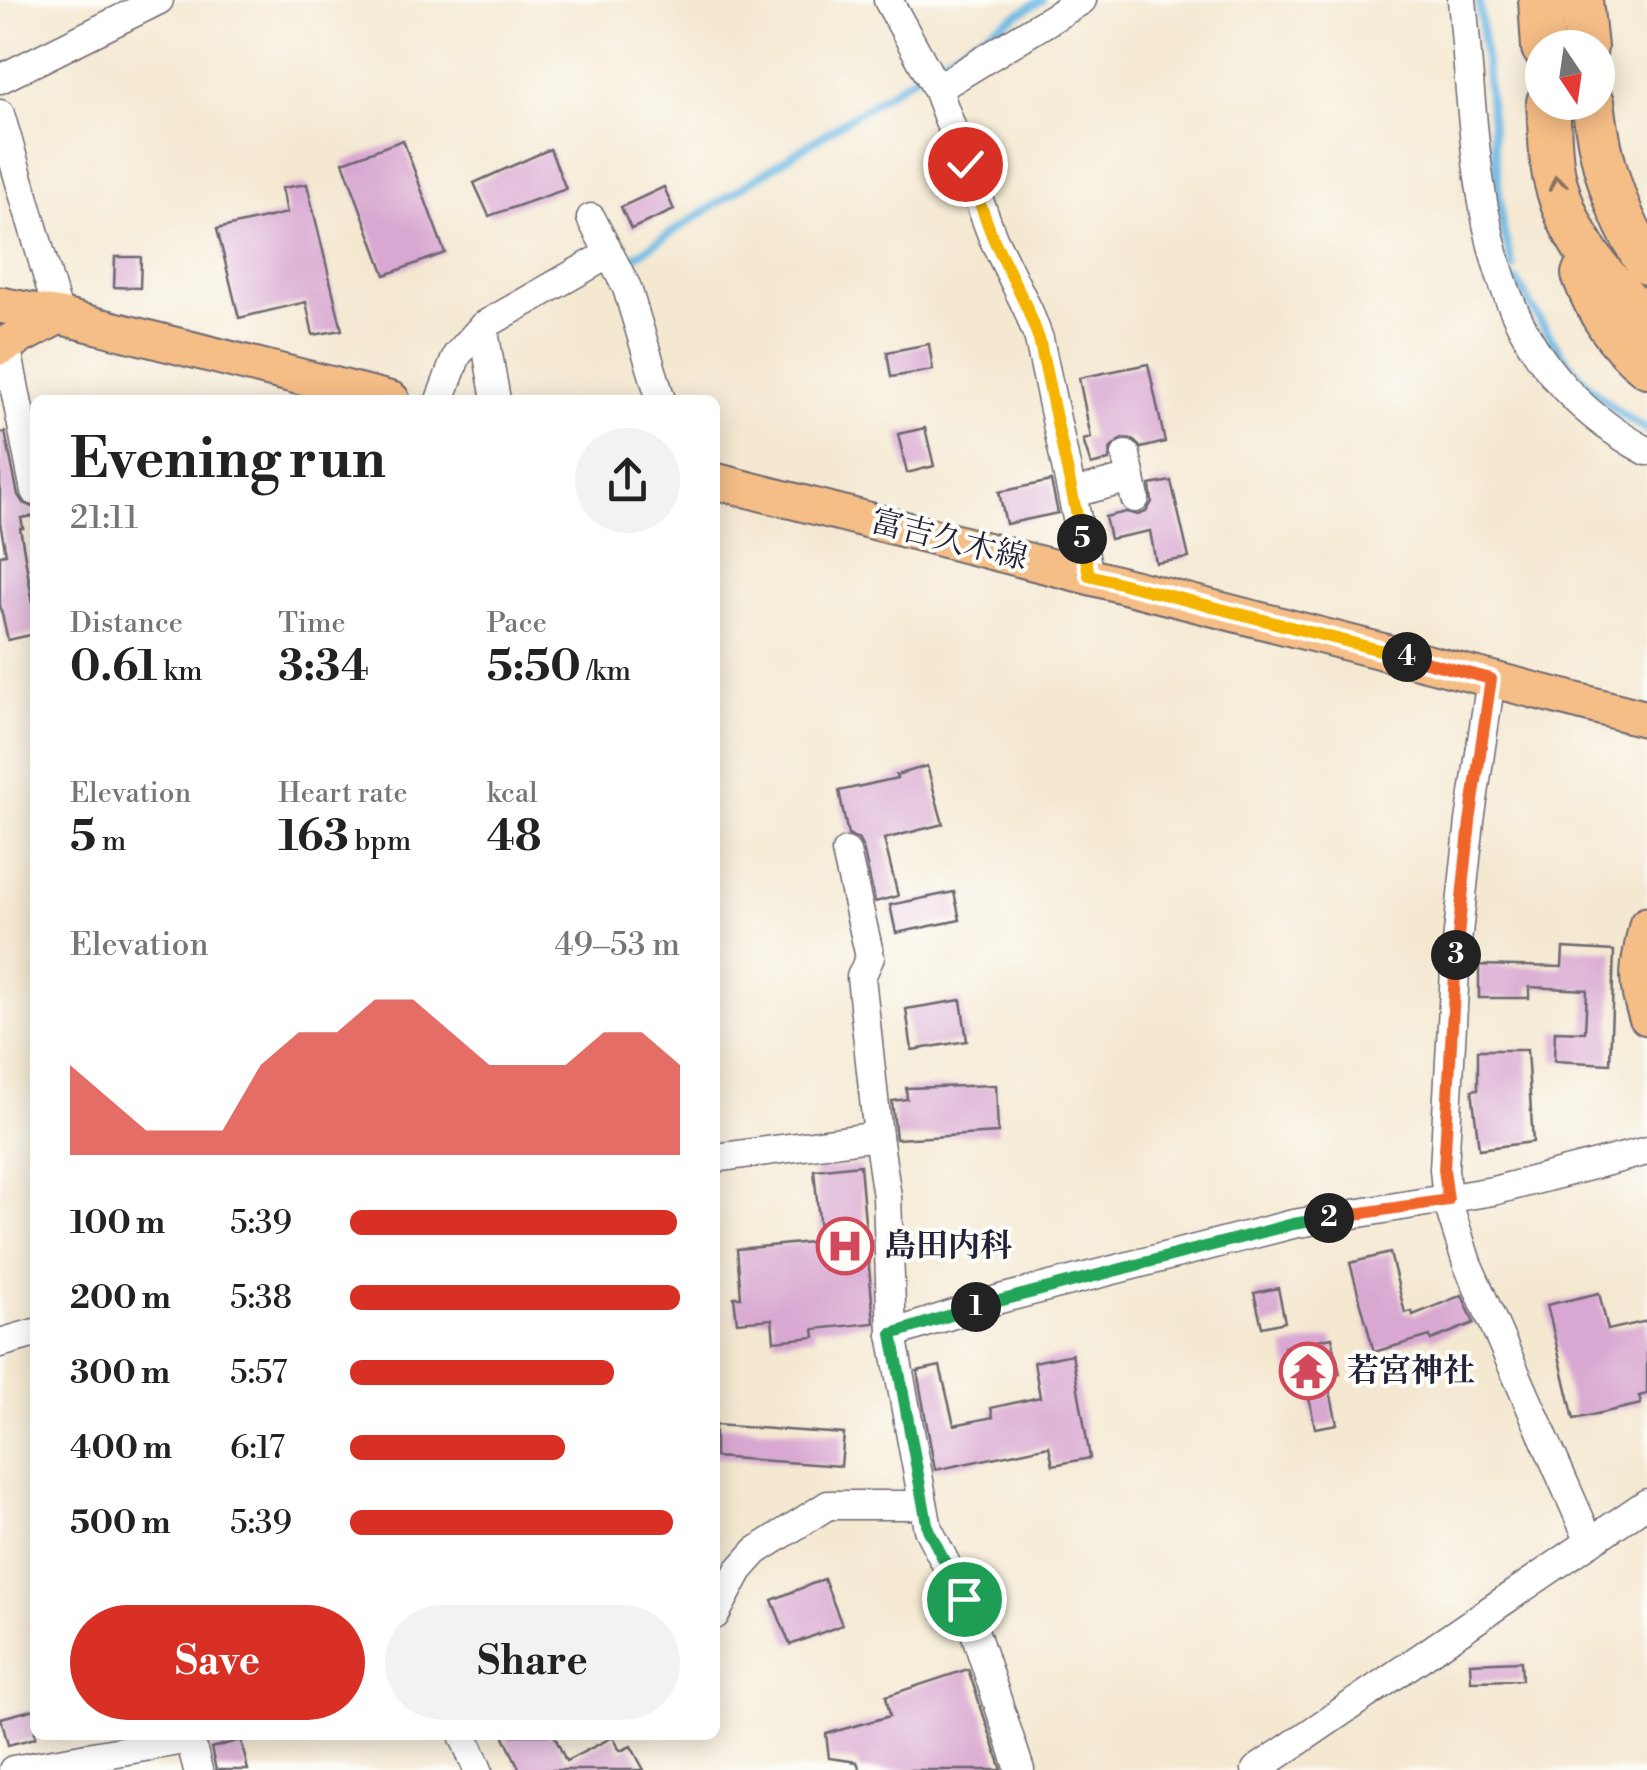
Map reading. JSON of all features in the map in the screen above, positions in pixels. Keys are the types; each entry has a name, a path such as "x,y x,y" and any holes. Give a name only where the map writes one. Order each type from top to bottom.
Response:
{"highway":[{"path":"1540,0 1542,30"},
{"path":"1580,0 1584,30"},
{"path":"1549,120 1554,177 1594,304 1623,347 1647,366"},
{"path":"1595,120 1607,184 1624,227 1647,263"},
{"path":"1598,144 1619,180 1647,214"},
{"path":"1571,229 1596,266 1647,321"}],"main road":[{"path":"0,305 59,316 372,395"},
{"path":"3,346 59,316"},
{"name":"富吉久木線","path":"720,482 1647,719"},
{"path":"1647,925 1637,968 1638,992 1647,1017"}],"street":[{"path":"0,79 159,0"},
{"path":"888,0 931,75 993,238 1039,339 1089,575"},
{"path":"931,75 1082,0"},
{"path":"1462,0 1485,222 1506,296 1549,371 1598,419 1647,451"},
{"path":"0,114 59,316"},
{"path":"590,218 627,288 659,395"},
{"path":"442,395 457,355 483,326 609,254"},
{"path":"483,326 495,395"},
{"path":"3,346 30,468"},
{"path":"1072,493 1131,477"},
{"path":"1491,679 1456,952 1444,1169 1448,1200 1467,1263 1590,1542"},
{"path":"846,852 870,957 860,978 887,1197 892,1334 923,1504 928,1529 964,1599 1020,1770"},
{"path":"720,1157 878,1136"},
{"path":"892,1334 1000,1300 1293,1224 1493,1191 1647,1151"},
{"path":"0,1342 30,1334"},
{"path":"720,1606 739,1570 756,1552 828,1505 923,1504"},
{"path":"1256,1770 1647,1504"},
{"path":"13,1770 176,1740"},
{"path":"193,1740 198,1770"},
{"path":"464,1740 478,1770"}],"building":[{"path":"403,140 445,253 385,275 343,162"},
{"path":"550,149 566,189 489,216 474,183"},
{"path":"307,184 342,330 313,335 306,302 239,318 217,229 287,213 282,188"},
{"path":"664,187 674,210 631,229 621,207"},
{"path":"115,257 141,257 140,288 114,287"},
{"path":"929,344 933,370 891,377 887,352"},
{"path":"1148,364 1165,442 1141,448 1132,439 1122,438 1110,449 1109,460 1091,465 1083,440 1091,438 1079,378"},
{"path":"925,428 934,466 907,473 898,434"},
{"path":"5,432 18,495 30,506 30,517 21,518 20,528 30,586 30,635 8,640 0,605 0,555 6,554 0,523 0,433"},
{"path":"1051,481 1058,513 1006,524 999,492"},
{"path":"1171,481 1189,558 1156,563 1150,531 1110,539 1105,517 1146,512 1152,502 1150,485"},
{"path":"927,766 943,824 884,839 898,896 875,902 863,848 858,839 848,835 839,791 897,778 896,775"},
{"path":"954,892 960,920 896,933 890,905"},
{"path":"1563,948 1614,951 1610,1064 1554,1061 1555,1031 1585,1032 1587,990 1529,987 1529,998 1479,998 1479,965 1562,967"},
{"path":"961,1000 967,1041 912,1050 906,1009"},
{"path":"1478,1050 1527,1050 1533,1142 1479,1149 1472,1090 1478,1089"},
{"path":"996,1085 998,1133 896,1139 892,1101 907,1099 906,1088"},
{"path":"860,1165 874,1323 814,1329 815,1337 774,1341 772,1319 737,1322 734,1297 741,1297 737,1249 821,1241 814,1170"},
{"path":"1390,1253 1405,1313 1412,1311 1413,1315 1462,1295 1474,1323 1431,1340 1430,1336 1374,1352 1350,1263"},
{"path":"1278,1288 1285,1322 1262,1327 1254,1293"},
{"path":"1599,1293 1608,1330 1647,1321 1647,1394 1639,1396 1641,1404 1574,1419 1547,1305"},
{"path":"1332,1337 1340,1374 1327,1377 1337,1424 1315,1428 1306,1382 1292,1385 1284,1347"},
{"path":"1072,1354 1090,1458 1053,1465 1049,1446 935,1470 917,1371 940,1366 954,1425 993,1417 991,1408 1040,1397 1034,1362"},
{"path":"720,1425 844,1434 841,1466 720,1457"},
{"path":"824,1579 842,1625 790,1645 772,1600"},
{"path":"1521,1661 1522,1680 1471,1681 1470,1663"},
{"path":"968,1669 1002,1770 860,1770 857,1762 829,1758 826,1734 890,1716 886,1696"},
{"path":"30,1710 30,1739 8,1745 1,1718"},
{"path":"241,1740 248,1770 216,1770 211,1748"},
{"path":"505,1740 556,1740 566,1761 614,1740 620,1751 631,1746 644,1770 520,1770"}],"waterway":[{"path":"623,264 941,59 1042,0"},
{"path":"1479,0 1503,230 1513,268"},
{"path":"1517,281 1542,325 1587,384 1625,417 1647,430"}],"place":[{"name":"島田内科","path":"845,1246"},
{"name":"若宮神社","path":"1308,1371"}],"route":[{"path":"964,1599 928,1529 892,1334 1000,1300 1293,1224 1448,1200 1444,1169 1456,952 1491,679 1089,575 1039,339 993,238 965,164"}]}
